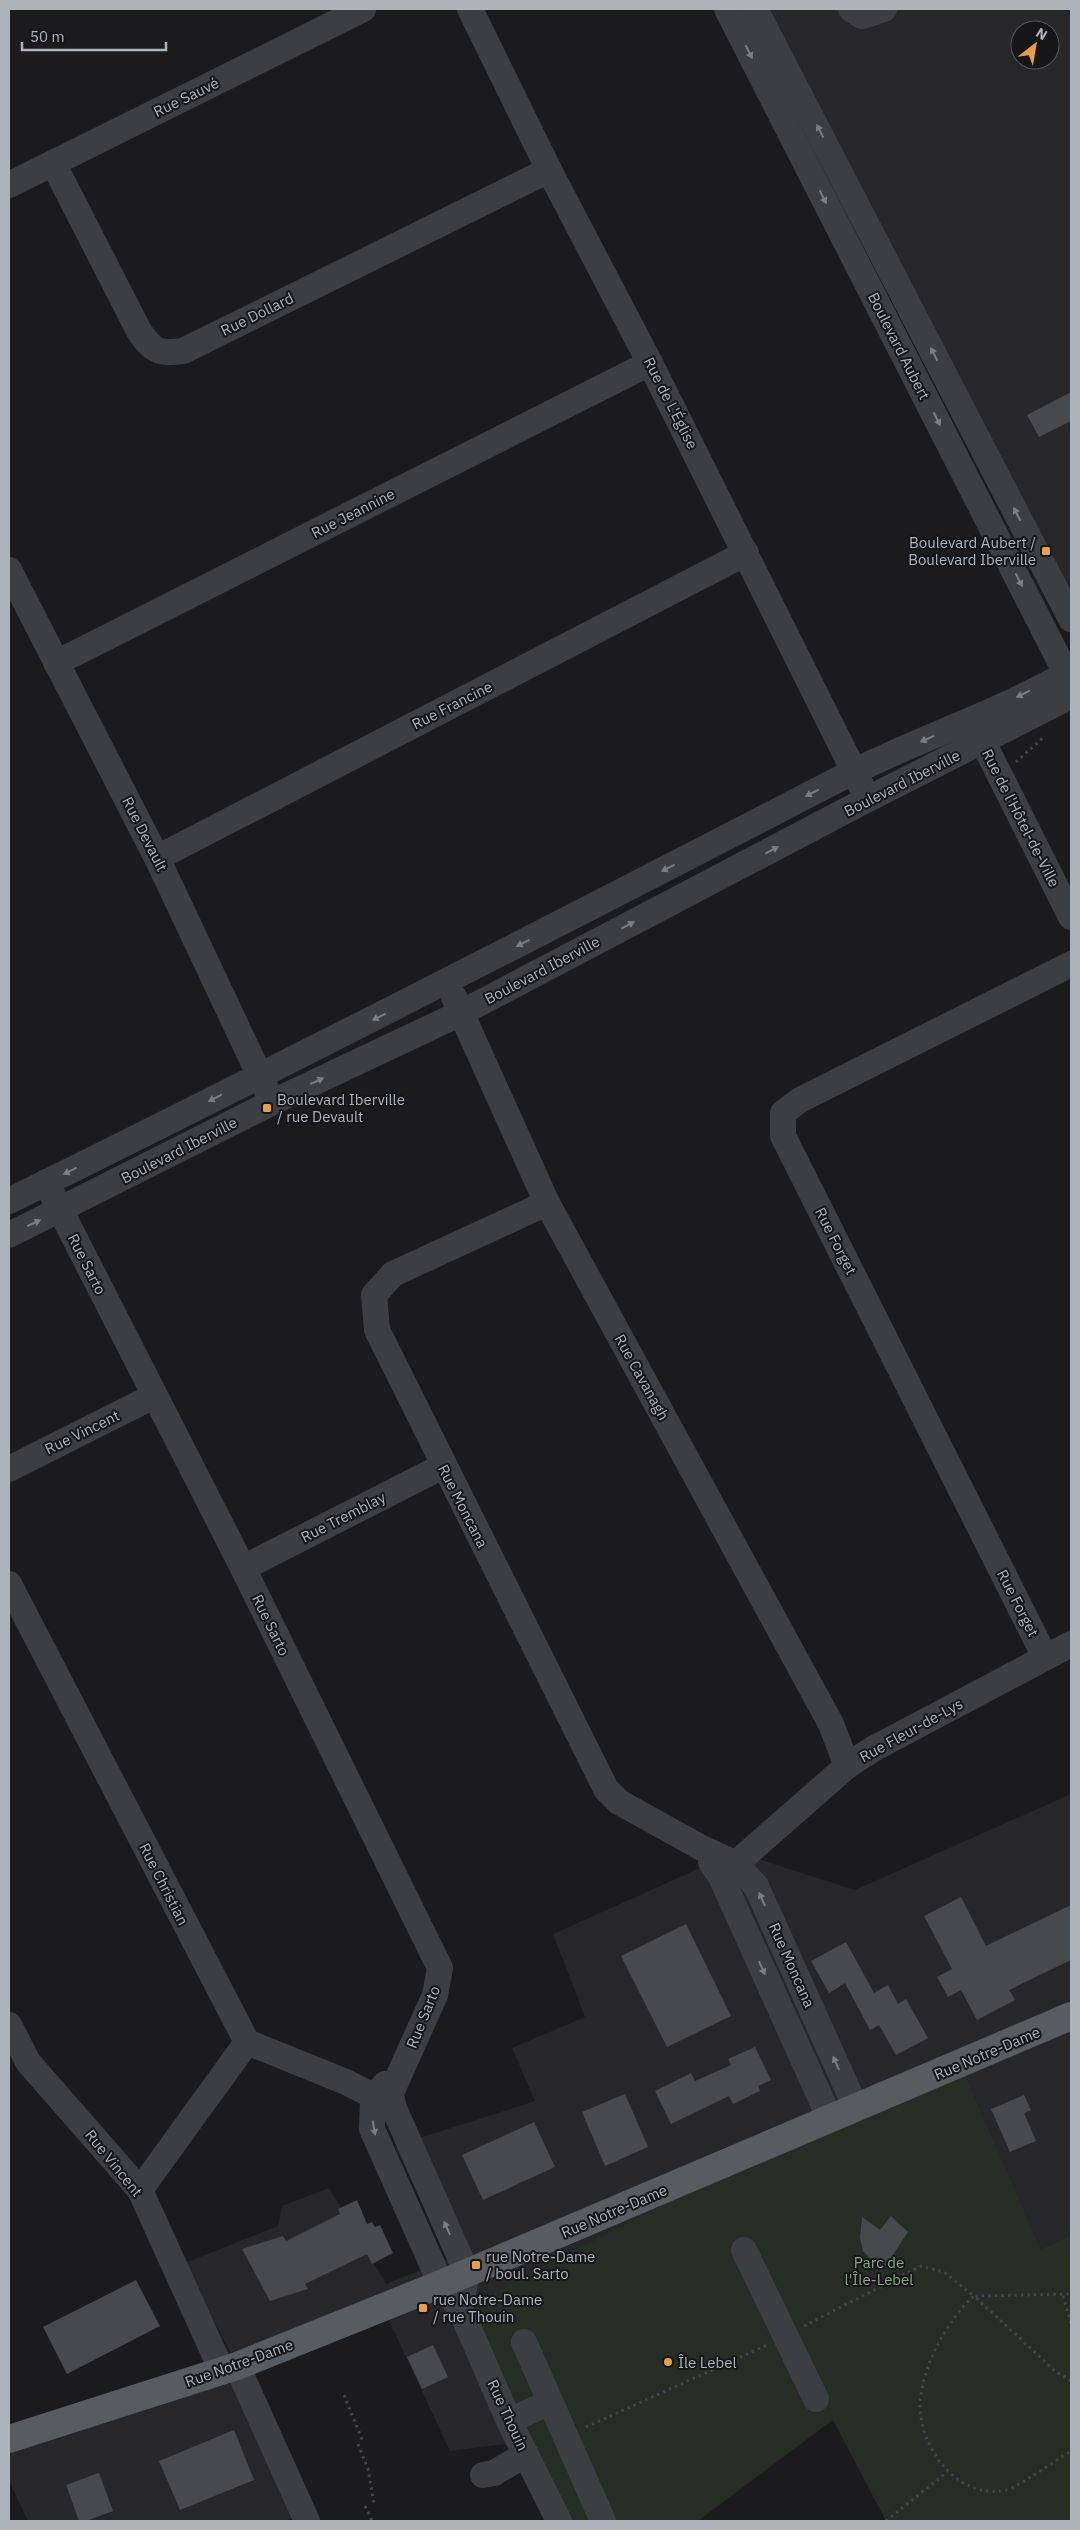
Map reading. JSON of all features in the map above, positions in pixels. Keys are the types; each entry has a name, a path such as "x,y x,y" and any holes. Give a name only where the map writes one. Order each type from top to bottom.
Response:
{"main road":[{"name":"Rue Notre-Dame","path":"9,2439 230,2368 441,2284 1071,2016"}],"street":[{"name":"Rue Sauvé","path":"9,185 363,9"},
{"name":"Rue de L'Église","path":"470,9 549,170 650,363 868,799"},
{"name":"Boulevard Aubert","path":"727,9 1070,681"},
{"name":"Boulevard Aubert","path":"755,9 1071,619"},
{"path":"851,9 862,16 884,9"},
{"name":"Rue Dollard","path":"53,163 139,331 150,347 164,354 183,351 549,170"},
{"name":"Rue Jeannine","path":"56,663 650,363"},
{"name":"Rue Francine","path":"157,858 746,553"},
{"name":"Rue Devault","path":"9,570 157,858 258,1076 273,1102"},
{"name":"Boulevard Iberville","path":"9,1235 273,1102 461,1013 868,799 977,731 1070,681"},
{"name":"Boulevard Iberville","path":"9,1201 447,983 855,770 977,731"},
{"name":"Rue de l'Hôtel-de-Ville","path":"977,731 1071,917"},
{"name":"Rue Forget","path":"1045,1657 783,1136 783,1113 800,1100 1071,964"},
{"name":"Rue Cavanagh","path":"447,983 547,1203 831,1724 847,1766"},
{"name":"Rue Sarto","path":"46,1182 243,1568 440,1968 435,1995 398,2072 383,2086 384,2102"},
{"name":"Rue Moncana","path":"547,1203 393,1274 374,1295 377,1330 443,1466 606,1789 619,1802 700,1847 729,1870 756,1886 856,2108"},
{"name":"Rue Vincent","path":"9,1469 154,1396"},
{"name":"Rue Tremblay","path":"243,1568 443,1466"},
{"name":"Rue Christian","path":"9,1584 247,2042"},
{"name":"Rue Fleur-de-Lys","path":"729,1870 847,1766 873,1748 1071,1644"},
{"name":"Rue Moncana","path":"729,1870 830,2120"},
{"name":"Rue Vincent","path":"9,2025 28,2062 140,2190 307,2521"},
{"path":"140,2190 247,2042 346,2082 384,2102 468,2273 460,2308"},
{"path":"384,2102 372,2129 441,2284"},
{"path":"744,2250 816,2398"},
{"name":"Rue Thouin","path":"441,2284 460,2308 509,2421 559,2521"},
{"path":"524,2342 603,2521"},
{"path":"509,2421 550,2402"},
{"path":"483,2476 494,2473 526,2454"}],"path":[{"path":"1012,764 1048,733"},
{"path":"566,2436 786,2336 920,2266 944,2272 974,2296 1054,2370 1071,2381"},
{"path":"1071,2294 1063,2296 974,2296 961,2307 937,2344 924,2382 920,2404 931,2447 947,2472 980,2490 1006,2490 1071,2451"},
{"path":"1063,2296 1071,2323"},
{"path":"344,2395 363,2442"},
{"path":"358,2444 368,2470 374,2504"},
{"path":"886,2521 947,2472"},
{"path":"365,2506 372,2521"}],"shaded area":[{"path":"757,9 1071,9 1071,619"},
{"path":"1071,1794 1071,2235 1041,2249 962,2067 515,2443 450,2451 386,2314 248,2370 293,2518 283,2521 28,2521 9,2481 9,2439 237,2366 185,2263 278,2226 282,2206 329,2188 386,2284 448,2259 395,2146 535,2101 512,2048 585,2017 553,1934 736,1852 855,1890"}],"green space":[{"name":"Parc de l'Île-Lebel","path":"962,2067 1041,2249 1071,2235 1071,2521 886,2521 833,2420 698,2521 553,2521 455,2313 723,2174"}],"building":[{"path":"1071,392 1071,421 1039,437 1027,415"},
{"path":"961,1897 986,1946 1071,1905 1071,1960 1009,1990 1015,2000 977,2020 961,1990 948,1997 937,1977 952,1969 924,1916"},
{"path":"686,1924 731,2016 667,2047 621,1956"},
{"path":"846,1942 874,1993 888,1985 898,2004 906,1999 928,2038 896,2055 879,2025 870,2030 845,1983 829,1993 811,1961"},
{"path":"755,2047 771,2080 758,2086 760,2091 733,2104 729,2096 671,2124 655,2091 691,2073 695,2081 731,2065 728,2059"},
{"path":"625,2094 648,2147 605,2166 582,2112"},
{"path":"1024,2095 1031,2110 1024,2113 1036,2141 1010,2152 991,2109"},
{"path":"534,2122 555,2167 483,2200 462,2155"},
{"path":"357,2200 367,2224 372,2222 375,2227 380,2225 393,2253 372,2264 367,2254 305,2284 308,2289 270,2301 242,2249 283,2236 286,2241 340,2214 338,2209"},
{"path":"891,2216 908,2232 882,2271 863,2251 860,2238 862,2217 880,2230"},
{"path":"136,2280 160,2326 67,2374 43,2327"},
{"path":"433,2345 448,2377 422,2389 407,2357"},
{"path":"234,2430 254,2480 180,2510 159,2461"},
{"path":"99,2473 113,2511 86,2521 79,2521 66,2485"}],"place":[{"name":"Boulevard Aubert / Boulevard Iberville","path":"1046,551"},
{"name":"Boulevard Iberville / rue Devault","path":"267,1108"},
{"name":"rue Notre-Dame / boul. Sarto","path":"476,2265"},
{"name":"rue Notre-Dame / rue Thouin","path":"423,2308"},
{"name":"Île Lebel","path":"668,2362"}]}
